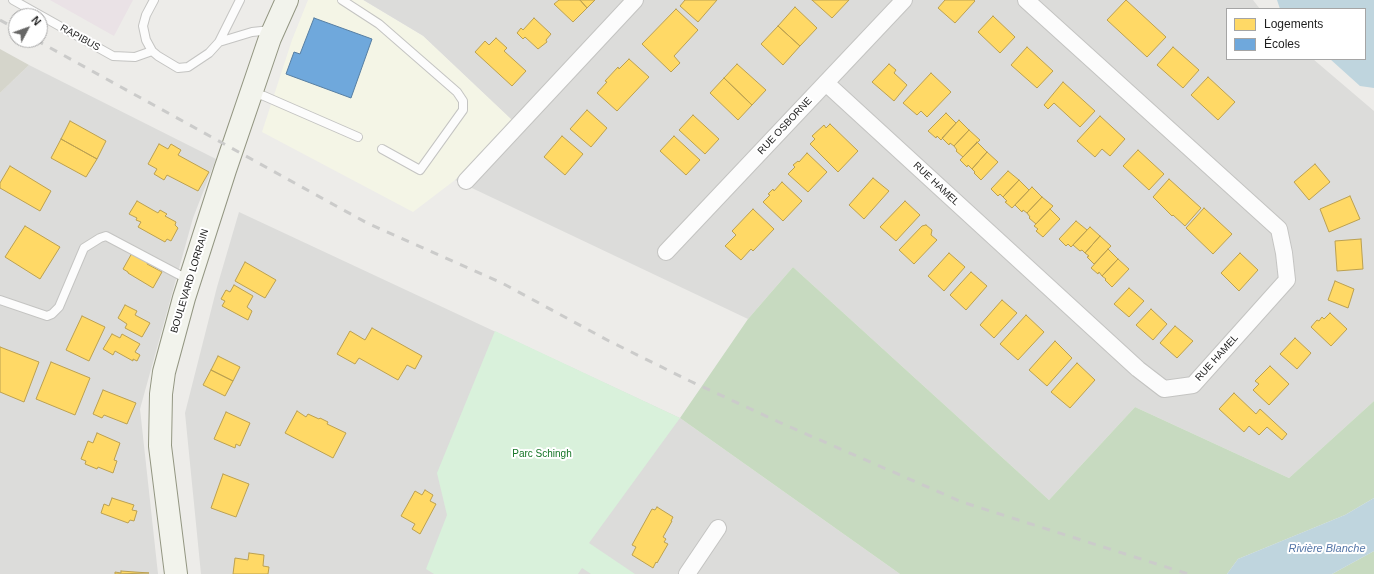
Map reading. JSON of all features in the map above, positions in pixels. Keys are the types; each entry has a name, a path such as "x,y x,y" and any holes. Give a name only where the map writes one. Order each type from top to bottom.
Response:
{"main road":[{"name":"BOULEVARD LORRAIN","path":"176,574 160,446 161,394 164,372 189,281 251,93 273,30 288,0"}],"street":[{"path":"466,180 635,0"},
{"name":"RUE OSBORNE","path":"666,252 904,0"},
{"name":"RUE HAMEL","path":"826,83 1138,369 1164,389 1192,385 1286,280 1284,253 1279,229 1026,0"},
{"path":"687,574 718,528"}],"lane":[{"name":"RAPIBUS","path":"13,0 113,56 135,57 152,51"},
{"path":"154,0 146,15 144,26 146,40 152,51 178,68 188,67 209,53 219,42 240,0"},
{"path":"342,0 379,24 457,92 463,101 463,110 420,170 382,149"},
{"path":"219,42 252,32 273,30"},
{"path":"251,93 264,96 358,137"},
{"path":"0,300 47,316 52,314 59,307 84,248 106,236 189,281"}],"shaded area":[{"path":"50,0 133,0 114,36"},
{"path":"308,0 363,0 423,36 514,122 455,180 413,212 262,132 292,40"},
{"path":"363,0 1253,0 1259,8 1226,8 1226,60 1314,60 1374,111 1374,401 1289,478 1135,407 1049,500 793,267 748,319 455,180 514,122 423,36"},
{"path":"0,49 29,65 0,93"},
{"path":"29,65 216,159 193,218 140,409 158,574 0,574 0,93"},
{"path":"239,212 680,418 900,574 201,574 185,413 217,287"}],"green space":[{"path":"793,267 1049,500 1135,407 1289,478 1374,401 1374,498 1345,515 1238,559 1227,574 900,574 680,418 748,319"},
{"name":"Parc Schingh","path":"495,331 680,418 589,543 635,574 591,574 582,568 578,574 434,574 426,569 447,515 437,473"},
{"path":"1374,551 1374,574 1332,574"}],"water":[{"path":"1277,0 1374,0 1374,88 1360,86 1331,60 1366,60 1366,8 1280,8"},
{"name":"Rivière Blanche","path":"1374,498 1374,551 1332,574 1227,574 1238,559 1345,515"}],"building: Logements":[{"path":"559,0 580,0 587,8 573,22 554,4"},
{"path":"580,0 595,0 587,8"},
{"path":"685,0 717,0 698,22 680,6"},
{"path":"812,0 849,0 832,18"},
{"path":"945,0 975,1 955,23 938,8"},
{"path":"1126,0 1166,37 1147,57 1107,20"},
{"path":"795,7 817,28 800,46 778,26"},
{"path":"676,9 698,30 674,56 680,63 671,72 642,44"},
{"path":"993,16 1015,37 1000,53 978,32"},
{"path":"534,18 551,34 546,40 547,42 538,49 525,37 523,39 517,33 521,28 523,30"},
{"path":"778,26 800,46 783,65 761,44"},
{"path":"496,38 507,48 504,51 526,71 512,86 475,52 485,41 489,45"},
{"path":"1027,47 1053,71 1037,88 1011,65"},
{"path":"1173,47 1199,70 1183,88 1157,65"},
{"path":"629,59 649,77 617,111 597,93 607,82 605,81 618,67 619,69"},
{"path":"737,64 766,90 752,105 724,78"},
{"path":"889,64 896,70 894,73 907,85 894,101 872,82"},
{"path":"931,73 951,92 927,117 921,111 917,115 903,103"},
{"path":"1208,77 1235,102 1218,120 1191,95"},
{"path":"724,78 752,105 738,120 710,93"},
{"path":"1063,82 1095,111 1080,127 1054,103 1048,109 1044,105"},
{"path":"587,110 607,128 591,147 570,129"},
{"path":"946,113 956,123 941,140 937,136 936,138 928,131"},
{"path":"693,115 719,139 705,154 679,130"},
{"path":"1100,116 1125,139 1110,156 1102,149 1095,157 1077,141"},
{"path":"959,120 969,130 954,146 950,143 949,145 942,138"},
{"path":"70,121 106,141 97,159 61,139"},
{"path":"830,124 858,151 838,172 810,144 815,139 812,136 824,125 826,128"},
{"path":"969,130 980,140 963,157 956,151 957,150 954,146"},
{"path":"562,136 583,154 565,175 544,157"},
{"path":"674,136 700,160 686,175 660,151"},
{"path":"61,139 97,159 86,177 51,158"},
{"path":"977,142 987,152 972,169 968,165 967,167 960,160"},
{"path":"159,144 168,149 171,144 181,150 178,155 209,172 198,191 167,175 164,180 154,174 157,169 148,164"},
{"path":"1138,150 1164,174 1149,190 1123,166"},
{"path":"987,152 998,162 981,180 972,169"},
{"path":"807,153 827,172 808,192 788,174 795,167 793,165 798,161 799,162"},
{"path":"1315,164 1330,182 1309,200 1294,182"},
{"path":"10,166 51,191 40,211 0,188 0,183"},
{"path":"1008,171 1019,180 1003,197 1000,194 998,196 991,189"},
{"path":"873,178 889,191 864,219 849,205"},
{"path":"1169,179 1201,208 1185,226 1173,215 1172,216 1153,197"},
{"path":"1019,180 1029,190 1012,208 1005,202 1007,201 1003,197"},
{"path":"782,182 802,201 783,221 763,202 770,195 768,194 773,189 774,191"},
{"path":"1032,187 1042,197 1027,213 1023,210 1022,212 1015,205"},
{"path":"1350,196 1360,219 1329,232 1320,209"},
{"path":"1042,197 1053,206 1036,224 1029,218 1030,217 1027,213"},
{"path":"137,201 158,213 160,210 167,214 165,216 176,222 175,225 178,228 171,241 167,239 165,242 138,227 141,222 129,214"},
{"path":"905,201 920,215 896,241 880,227"},
{"path":"1204,208 1232,234 1213,254 1186,228"},
{"path":"753,209 774,229 753,251 751,249 741,260 725,246 736,235 732,231"},
{"path":"1050,209 1060,219 1043,237 1036,231 1038,229 1034,226"},
{"path":"1076,221 1087,230 1071,247 1068,244 1066,246 1059,239"},
{"path":"926,225 932,230 931,235 937,240 914,264 899,250 922,226"},
{"path":"25,226 60,247 40,279 5,257"},
{"path":"1090,227 1100,236 1085,253 1073,245"},
{"path":"1100,236 1111,246 1094,264 1085,253"},
{"path":"1361,239 1363,269 1337,271 1335,241"},
{"path":"1108,249 1118,259 1102,276 1099,272 1098,274 1091,268"},
{"path":"132,253 148,262 147,264 162,272 153,288 123,269"},
{"path":"949,253 965,267 944,291 928,276"},
{"path":"1240,253 1258,270 1239,291 1221,273"},
{"path":"1118,259 1129,269 1112,287 1102,276"},
{"path":"245,262 276,280 265,298 235,281"},
{"path":"971,272 987,286 966,310 950,295"},
{"path":"1335,281 1354,289 1348,308 1328,300"},
{"path":"234,285 253,296 247,307 252,311 248,320 222,306 225,301 221,299 226,290 230,292"},
{"path":"1129,288 1144,301 1129,317 1114,304"},
{"path":"1002,300 1017,313 994,338 980,325"},
{"path":"125,305 137,311 135,315 150,323 142,337 125,328 127,324 118,318"},
{"path":"1151,309 1167,324 1153,340 1136,325"},
{"path":"1330,313 1347,329 1331,346 1311,327 1317,320 1319,321 1322,317 1324,319"},
{"path":"1026,315 1044,332 1018,360 1000,344"},
{"path":"82,316 105,327 89,361 66,350"},
{"path":"1175,326 1193,341 1177,358 1160,343"},
{"path":"372,328 422,356 415,369 407,365 398,380 359,358 355,364 337,354 350,331 365,340"},
{"path":"112,334 120,338 122,334 140,344 135,352 140,355 137,361 133,359 133,361 115,351 113,355 103,349"},
{"path":"1295,338 1311,353 1297,369 1280,354"},
{"path":"1055,341 1072,358 1047,386 1029,370"},
{"path":"0,347 39,362 24,402 0,392"},
{"path":"218,356 240,367 233,381 211,370"},
{"path":"51,362 90,378 75,415 36,399"},
{"path":"1077,363 1095,380 1070,408 1051,392"},
{"path":"1270,366 1289,384 1269,405 1253,390 1259,384 1255,381"},
{"path":"211,370 233,381 225,396 203,385"},
{"path":"103,390 136,403 127,424 104,415 102,418 93,414"},
{"path":"1234,393 1256,414 1260,409 1287,434 1282,440 1267,427 1259,435 1249,426 1244,432 1219,409"},
{"path":"297,411 306,417 308,414 319,419 320,418 328,422 327,424 346,433 333,458 285,433"},
{"path":"226,412 250,423 240,446 236,444 235,448 214,439"},
{"path":"97,433 120,443 114,460 117,461 113,473 85,464 86,461 81,459 88,441 93,443"},
{"path":"223,474 249,484 236,517 211,508"},
{"path":"425,490 433,495 430,501 436,504 420,534 412,529 415,524 401,516 415,491 422,495"},
{"path":"112,498 134,505 132,510 137,511 134,521 130,520 128,523 101,513 104,504 109,506"},
{"path":"657,507 673,517 663,537 666,539 664,542 668,544 653,568 632,555 636,547 632,545 652,509 655,510"},
{"path":"249,553 264,555 263,566 269,567 268,574 233,574 235,558 248,560"},
{"path":"121,571 149,573 115,574 115,572 121,573"}],"building: Écoles":[{"path":"314,18 372,39 351,98 286,74 294,52 300,54"}],"railway":[{"path":"0,20 8,24"},
{"path":"48,47 367,223 502,283 609,341 690,381 781,423 962,502 1188,574"}]}
